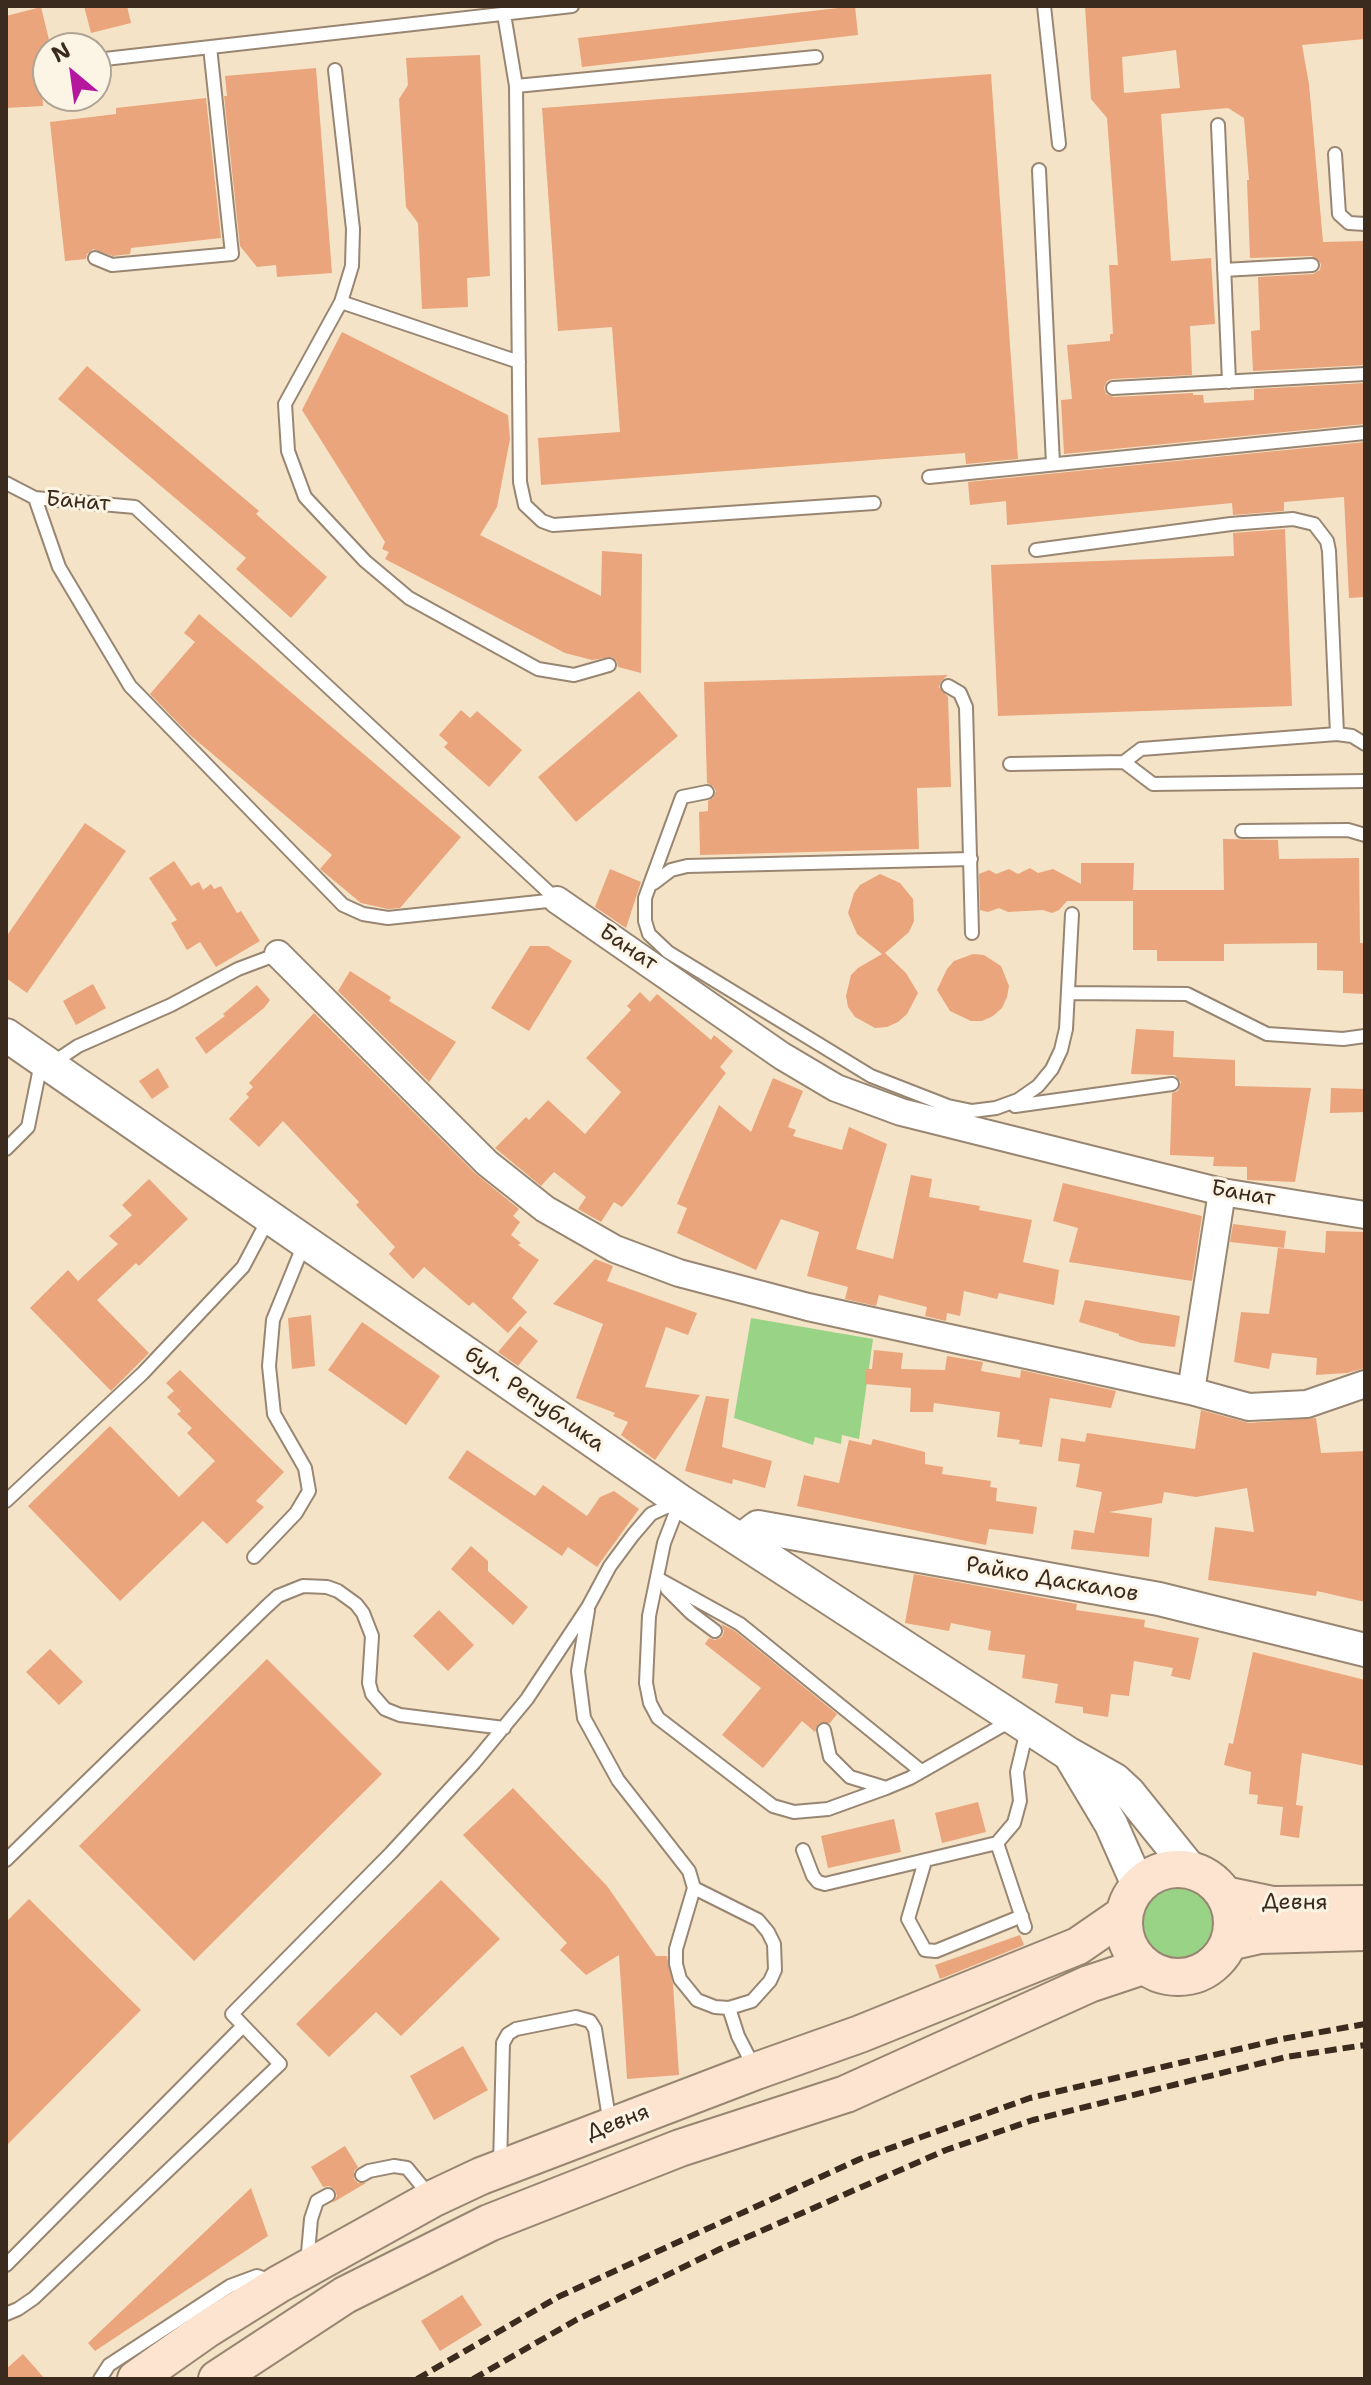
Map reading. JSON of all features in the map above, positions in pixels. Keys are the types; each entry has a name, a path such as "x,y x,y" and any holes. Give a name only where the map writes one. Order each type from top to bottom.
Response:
{"main road":[{"path":"1172,1869 1191,1870 1212,1881 1225,1895 1232,1918 1229,1942 1218,1960 1202,1972 1182,1978 1162,1976 1143,1966 1131,1952 1124,1934 1131,1900 1153,1874 1172,1869"},
{"name":"Девня","path":"1225,1895 1273,1905 1359,1908"},
{"name":"Девня","path":"136,2379 207,2329 293,2276 432,2199 500,2169 860,2034 1078,1946 1131,1900"},
{"name":"Девня","path":"1229,1942 1359,1908"},
{"name":"Девня","path":"217,2379 345,2295 489,2223 680,2148 846,2094 1089,1984 1143,1966"}],"street":[{"name":"Банат","path":"557,900 782,1056 836,1088 901,1112 1222,1192 1365,1215"},
{"path":"278,954 487,1163 545,1209 615,1249 679,1273 808,1307 1191,1391 1249,1407 1307,1404 1365,1384"},
{"name":"бул. Република","path":"6,1035 680,1501 1069,1754 1097,1768 1129,1793 1191,1870"},
{"path":"1191,1391 1222,1192"},
{"name":"Райко Даскалов","path":"741,1540 758,1527 1159,1599 1365,1650"},
{"name":"бул. Република","path":"1069,1754 1111,1824 1131,1900"}],"lane":[{"path":"112,58 572,6"},
{"path":"1044,6 1059,144"},
{"path":"504,14 516,86 521,494 532,514 553,525 874,503"},
{"path":"95,258 112,265 232,254 210,47"},
{"path":"516,86 816,57"},
{"path":"335,70 353,229 352,266 341,302 285,404 288,451 305,497 365,561 409,598 538,669 574,675 609,665"},
{"path":"1218,125 1229,382"},
{"path":"1335,154 1339,214 1349,223 1365,224"},
{"path":"1039,170 1053,464"},
{"path":"1224,270 1312,265"},
{"path":"341,302 519,362"},
{"path":"1113,388 1365,374"},
{"path":"929,477 1365,433"},
{"name":"Банат","path":"6,483 35,498 135,507 557,900"},
{"path":"35,498 59,567 130,686 343,905 363,914 388,918 557,900"},
{"path":"1036,550 1231,524 1293,519 1314,524 1327,541 1329,551 1337,734"},
{"path":"948,686 960,693 966,707 972,933"},
{"path":"1010,764 1124,762 1141,749 1337,734 1352,736 1365,744"},
{"path":"1124,762 1153,784 1365,781"},
{"path":"707,792 682,797 644,909 649,934 668,952 871,1076 948,1106 972,1111 1172,1084"},
{"path":"1242,831 1348,830 1365,835"},
{"path":"650,889 659,877 687,866 971,859"},
{"path":"996,1108 1018,1100 1038,1086 1052,1069 1061,1050 1072,914"},
{"path":"6,1149 28,1127 46,1062 171,1005 238,969 278,954"},
{"path":"1068,993 1187,994 1267,1034 1343,1039 1365,1036"},
{"path":"6,1501 143,1373 243,1267 270,1217"},
{"path":"254,1557 296,1513 309,1491 305,1468 274,1414 269,1366 273,1320 306,1241"},
{"path":"680,1501 664,1543 649,1616 646,1683 650,1703 658,1718 773,1806 794,1812 828,1809 886,1788 1021,1722"},
{"path":"6,2314 34,2298 280,2064 232,2014 391,1853 504,1728 588,1607 610,1566 651,1514 680,1501"},
{"path":"657,1578 691,1613 715,1631"},
{"path":"657,1578 740,1624 921,1771"},
{"path":"6,1860 266,1607 291,1589 327,1587 347,1596 363,1613 372,1636 369,1683 372,1694 385,1709 400,1715 504,1728"},
{"path":"588,1607 578,1671 584,1718 618,1780 689,1871 694,1888 676,1949 680,1979 697,2000 715,2007 729,2008 752,2001 770,1981 776,1958 768,1932 758,1920 694,1888"},
{"path":"803,1850 813,1876 822,1883 997,1843 1014,1823 1020,1801 1017,1772 1021,1722"},
{"path":"824,1730 830,1757 850,1777 886,1788"},
{"path":"925,1861 908,1919 925,1950 936,1951 1023,1922 997,1843"},
{"path":"729,2008 738,2036 756,2071"},
{"path":"500,2169 503,2043 508,2034 516,2029 576,2017 590,2021 595,2029 610,2126"},
{"path":"6,2265 243,2026"},
{"path":"362,2175 394,2166 407,2168 432,2199"},
{"path":"100,2379 109,2365 230,2286 257,2276 293,2276 317,2201 328,2195"}],"green space":[{"path":"751,1318 873,1339 859,1439 842,1435 841,1444 815,1437 813,1445 734,1418"},
{"path":"1179,1885 1194,1888 1206,1896 1214,1908 1217,1923 1214,1938 1206,1950 1194,1958 1179,1961 1164,1958 1152,1950 1144,1938 1141,1923 1144,1908 1152,1896 1164,1888"}],"building":[{"path":"84,6 127,6 131,23 91,32"},
{"path":"855,6 858,35 582,67 578,38"},
{"path":"1085,6 1365,6 1365,39 1302,45 1309,84 1323,242 1365,241 1365,365 1253,371 1251,331 1260,330 1258,277 1313,274 1320,270 1321,264 1312,256 1250,258 1244,118 1228,108 1161,114 1171,261 1211,258 1215,324 1190,326 1192,375 1112,379 1107,381 1104,388 1106,394 1114,397 1193,393 1203,395 1204,403 1254,400 1254,389 1365,383 1365,424 1064,454 1061,400 1072,399 1067,345 1110,341 1110,334 1113,334 1109,265 1118,265 1107,118 1091,99","holes":["1176,50 1180,88 1124,93 1122,57"]},
{"path":"41,7 47,32 32,32 32,107 6,108 6,16"},
{"path":"480,55 490,276 467,278 468,307 422,309 418,223 406,207 399,99 408,85 406,58"},
{"path":"316,68 332,273 277,277 276,265 257,267 240,246 224,96 227,96 225,76"},
{"path":"991,74 1018,459 966,464 965,453 541,485 538,438 620,432 612,327 558,331 542,108"},
{"path":"206,98 221,238 131,248 130,254 113,256 93,249 86,259 65,261 50,122 116,114 116,108"},
{"path":"342,332 508,415 510,439 497,507 480,535 601,596 602,551 642,554 641,673 618,667 612,657 592,660 565,653 385,559 389,552 382,549 385,542 302,410"},
{"path":"87,366 259,511 256,514 327,577 291,618 236,569 246,558 58,399"},
{"path":"1365,442 1365,597 1349,598 1344,497 1284,502 1284,511 1233,515 1232,503 1007,525 1006,501 970,505 968,482"},
{"path":"1285,529 1292,706 998,716 991,565 1234,556 1233,533"},
{"path":"199,614 461,837 400,908 388,909 361,903 320,869 332,855 190,735 150,694 195,642 184,633"},
{"path":"948,675 939,687 948,697 951,787 917,788 919,849 700,855 699,812 708,811 708,801 716,791 707,783 704,682"},
{"path":"639,691 678,736 576,822 538,777"},
{"path":"461,710 470,718 477,711 522,750 489,787 444,747 448,743 439,735"},
{"path":"85,823 126,851 27,993 6,978 6,937"},
{"path":"1223,839 1278,840 1279,859 1359,858 1360,943 1365,943 1365,994 1343,993 1343,971 1317,970 1317,943 1224,944 1224,961 1157,961 1157,950 1133,950 1133,901 1067,901 1052,913 1043,910 1008,912 999,908 988,912 980,910 979,874 989,870 996,874 1009,869 1018,874 1030,868 1038,873 1053,869 1081,884 1081,863 1134,863 1133,890 1224,890"},
{"path":"174,861 191,886 199,882 203,890 211,884 214,889 221,886 237,913 241,911 260,941 216,967 200,942 187,950 171,923 177,920 149,878"},
{"path":"610,869 641,882 626,928 595,907"},
{"path":"880,874 900,883 913,899 914,921 909,932 885,953 906,973 918,993 907,1014 898,1022 875,1028 855,1017 848,1007 846,996 851,975 882,954 857,934 848,913 860,885"},
{"path":"530,946 548,946 572,961 529,1031 491,1008"},
{"path":"973,954 984,955 1001,966 1009,986 1002,1008 982,1021 971,1021 950,1011 937,990 954,961"},
{"path":"350,971 391,997 389,1001 456,1042 429,1082 338,991"},
{"path":"93,984 106,1008 76,1025 63,1001"},
{"path":"257,985 270,1000 206,1054 195,1038 225,1016 223,1014"},
{"path":"640,992 650,1002 657,994 711,1040 714,1035 733,1051 720,1067 726,1073 632,1195 622,1207 614,1202 601,1222 578,1209 586,1197 554,1172 541,1186 495,1148 548,1100 585,1134 621,1092 586,1058 631,1010 627,1006"},
{"path":"314,1013 476,1174 519,1209 513,1216 520,1222 511,1235 521,1243 518,1245 539,1260 512,1298 527,1312 508,1333 473,1302 469,1306 424,1267 413,1279 389,1254 395,1247 356,1205 359,1202 283,1121 259,1147 229,1119 249,1097 246,1094 253,1087 249,1083"},
{"path":"1136,1029 1174,1031 1173,1057 1235,1060 1235,1086 1311,1088 1295,1182 1247,1180 1247,1167 1213,1166 1214,1157 1170,1155 1172,1093 1178,1091 1181,1082 1175,1075 1131,1074"},
{"path":"158,1068 169,1087 152,1099 139,1081"},
{"path":"773,1078 803,1091 788,1127 796,1130 793,1136 842,1150 849,1127 887,1144 856,1249 893,1259 911,1175 932,1179 929,1197 1032,1220 1023,1262 1059,1270 1054,1305 999,1293 997,1299 964,1291 960,1316 947,1313 946,1321 925,1316 927,1307 879,1295 876,1306 845,1299 848,1287 807,1276 819,1232 781,1219 756,1270 677,1233 687,1208 677,1204 719,1105 751,1132"},
{"path":"1331,1088 1365,1089 1365,1112 1330,1113"},
{"path":"149,1179 188,1219 139,1266 136,1263 97,1300 149,1353 111,1391 30,1308 68,1270 78,1281 118,1244 109,1236 132,1215 122,1205"},
{"path":"1063,1183 1202,1216 1192,1281 1069,1262 1078,1228 1053,1221"},
{"path":"1233,1224 1286,1231 1284,1248 1230,1242"},
{"path":"1326,1231 1365,1232 1365,1368 1347,1373 1316,1375 1317,1358 1272,1353 1269,1369 1234,1362 1241,1312 1269,1314 1278,1248 1325,1253"},
{"path":"595,1259 613,1266 607,1281 697,1313 688,1335 666,1327 645,1387 700,1395 655,1460 621,1435 628,1422 613,1416 615,1413 576,1398 603,1324 553,1304"},
{"path":"1085,1300 1180,1316 1175,1347 1141,1343 1079,1322"},
{"path":"311,1315 315,1366 292,1369 288,1318"},
{"path":"362,1322 440,1376 406,1425 328,1370"},
{"path":"520,1326 538,1341 518,1366 498,1352"},
{"path":"874,1350 903,1353 901,1369 945,1370 947,1356 983,1362 981,1371 1020,1378 1021,1370 1116,1391 1111,1408 1050,1398 1042,1447 1019,1444 1020,1440 997,1437 1000,1412 934,1403 933,1412 910,1412 911,1388 865,1384 866,1369 872,1369"},
{"path":"180,1370 284,1472 256,1501 264,1507 227,1544 203,1521 120,1601 28,1506 110,1426 179,1497 215,1461 187,1433 192,1428 177,1414 181,1411 167,1397 174,1391 166,1383"},
{"path":"706,1396 729,1399 722,1447 772,1461 765,1488 733,1479 732,1484 685,1471"},
{"path":"1201,1410 1249,1423 1316,1418 1321,1453 1365,1451 1365,1602 1317,1591 1316,1596 1208,1580 1215,1527 1254,1532 1247,1488 1196,1497 1164,1492 1162,1503 1109,1512 1152,1518 1149,1557 1071,1549 1074,1530 1094,1533 1102,1492 1076,1487 1080,1464 1058,1461 1061,1438 1085,1442 1087,1433 1195,1449"},
{"path":"873,1439 925,1452 925,1464 943,1467 942,1474 991,1481 990,1487 997,1488 996,1501 1037,1507 1033,1534 989,1529 986,1545 797,1506 804,1475 839,1483 849,1440 871,1445"},
{"path":"467,1450 535,1496 543,1485 587,1516 600,1497 614,1491 639,1509 597,1567 568,1547 562,1556 448,1478"},
{"path":"471,1546 488,1561 488,1571 528,1607 513,1625 451,1569"},
{"path":"914,1574 1077,1604 1076,1610 1145,1620 1144,1627 1199,1638 1190,1680 1171,1676 1173,1668 1134,1661 1129,1696 1111,1694 1108,1717 1083,1713 1083,1707 1055,1703 1058,1684 1022,1678 1025,1655 988,1650 991,1631 951,1623 949,1631 905,1623"},
{"path":"439,1610 474,1645 448,1671 413,1636"},
{"path":"721,1624 735,1631 837,1714 830,1723 819,1723 815,1732 802,1721 763,1768 722,1735 761,1688 705,1644 709,1638 715,1640 722,1637 724,1631"},
{"path":"50,1649 83,1682 59,1705 26,1672"},
{"path":"1253,1652 1365,1680 1365,1766 1302,1753 1296,1805 1303,1806 1299,1838 1280,1835 1283,1807 1257,1804 1258,1795 1249,1794 1251,1772 1224,1765 1229,1743 1233,1744"},
{"path":"267,1659 382,1774 194,1961 79,1846"},
{"path":"513,1788 607,1886 656,1956 667,1956 673,1984 679,2075 627,2079 619,1955 586,1975 560,1950 567,1943 463,1835"},
{"path":"978,1802 986,1832 942,1843 935,1813"},
{"path":"894,1819 901,1852 828,1868 821,1836"},
{"path":"441,1880 500,1939 401,2036 376,2012 329,2057 296,2024"},
{"path":"29,1899 141,2010 6,2146 6,1922"},
{"path":"1020,1935 1024,1945 940,1979 935,1965"},
{"path":"463,2046 488,2090 434,2120 410,2076"},
{"path":"345,2146 358,2167 354,2171 354,2179 358,2183 366,2183 332,2203 337,2196 335,2190 329,2186 323,2187 311,2167"},
{"path":"251,2188 268,2236 95,2351 88,2343"},
{"path":"462,2295 482,2325 440,2351 421,2321"},
{"path":"23,2354 45,2379 6,2379 6,2369"}],"railway":[{"path":"417,2379 560,2296 860,2159 1030,2098 1282,2039 1365,2024"},
{"path":"473,2379 576,2320 720,2249 946,2150 1033,2120 1286,2057 1365,2045"}]}
